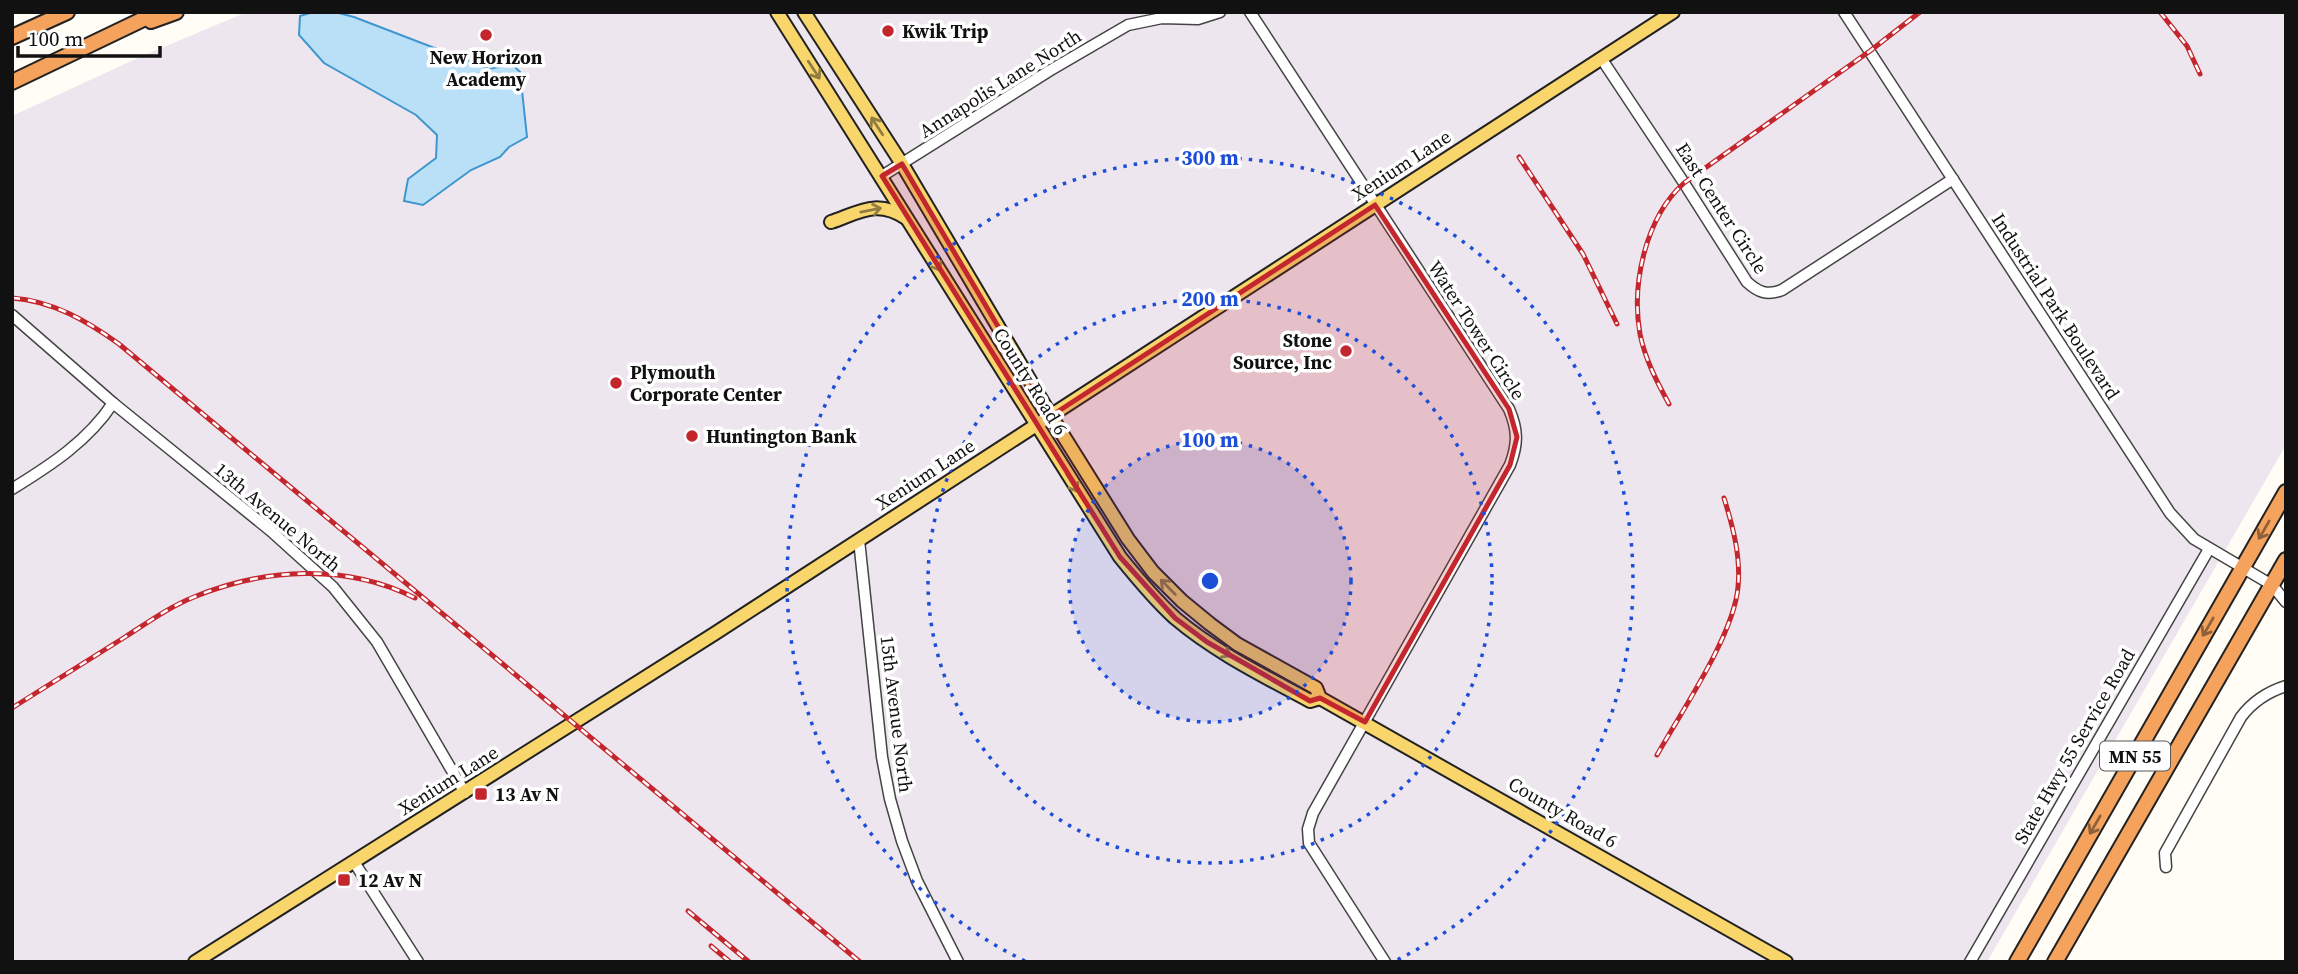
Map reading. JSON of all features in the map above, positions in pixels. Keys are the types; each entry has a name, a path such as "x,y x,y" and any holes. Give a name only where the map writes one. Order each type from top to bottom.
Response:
{"highway":[{"path":"12,37 67,12"},
{"path":"12,82 158,12"},
{"path":"103,38 176,12"},
{"name":"MN 55","path":"2017,962 2286,492"},
{"name":"MN 55","path":"2055,962 2279,585 2286,560"}],"main road":[{"name":"County Road 6","path":"777,12 1120,557 1175,618 1207,642 1310,701 1320,698"},
{"name":"County Road 6","path":"804,12 902,163 1051,416 1128,539 1153,572 1182,601 1237,644 1315,688 1320,698 1786,962"},
{"name":"Xenium Lane","path":"195,962 859,541 1673,12"},
{"path":"831,222 878,207 891,209 909,221"}],"street":[{"name":"Annapolis Lane North","path":"882,176 1128,25 1162,18 1198,19 1220,12"},
{"name":"Water Tower Circle","path":"1250,12 1508,410 1515,423 1517,437 1510,465 1313,813 1308,829 1309,844 1385,962"},
{"name":"Industrial Park Boulevard","path":"1844,12 2163,504 2185,531 2209,549 2279,585 2286,602"},
{"name":"East Center Circle","path":"1601,58 1685,183 1747,282 1763,293 1782,290 1953,179"},
{"name":"13th Avenue North","path":"12,315 113,402 271,531 333,587 377,642 465,793"},
{"path":"12,489 64,455 99,422 113,402"},
{"name":"15th Avenue North","path":"859,541 882,757 890,799 917,881 958,962"},
{"name":"State Hwy 55 Service Road","path":"1970,962 2209,549"},
{"path":"2166,867 2165,853 2242,717 2258,699 2286,686"},
{"path":"354,862 418,962"}],"highlighted area":[{"path":"902,164 1051,416 1375,205 1509,409 1517,437 1510,465 1365,722 1320,698 1310,701 1207,642 1175,618 1120,557 882,176"}],"shaded area":[{"path":"247,12 2286,12 2286,445 1987,962 12,962 12,116 140,57"}],"water":[{"path":"313,12 335,12 354,17 489,69 512,64 520,72 527,137 509,147 500,157 471,170 423,205 404,201 408,179 436,158 437,135 416,115 324,63 299,35 300,16"}],"railway":[{"path":"1669,404 1645,352 1638,314 1644,252 1660,214 1684,183 1870,51 1920,12"},
{"path":"2160,12 2187,46 2200,74"},
{"path":"1519,157 1583,254 1617,324"},
{"path":"12,298 42,303 69,314 119,344 860,962"},
{"path":"1657,755 1717,650 1734,606 1738,587 1737,553 1724,498"},
{"path":"12,708 167,610 221,587 276,575 333,575 361,579 415,598"},
{"path":"688,911 749,962"},
{"path":"711,946 730,962"}],"place":[{"name":"Kwik Trip","path":"888,31"},
{"name":"New Horizon Academy","path":"486,35"},
{"name":"Stone Source, Inc","path":"1346,351"},
{"name":"Plymouth Corporate Center","path":"616,383"},
{"name":"Huntington Bank","path":"692,436"},
{"name":"13 Av N","path":"481,794"},
{"name":"12 Av N","path":"344,880"}]}
